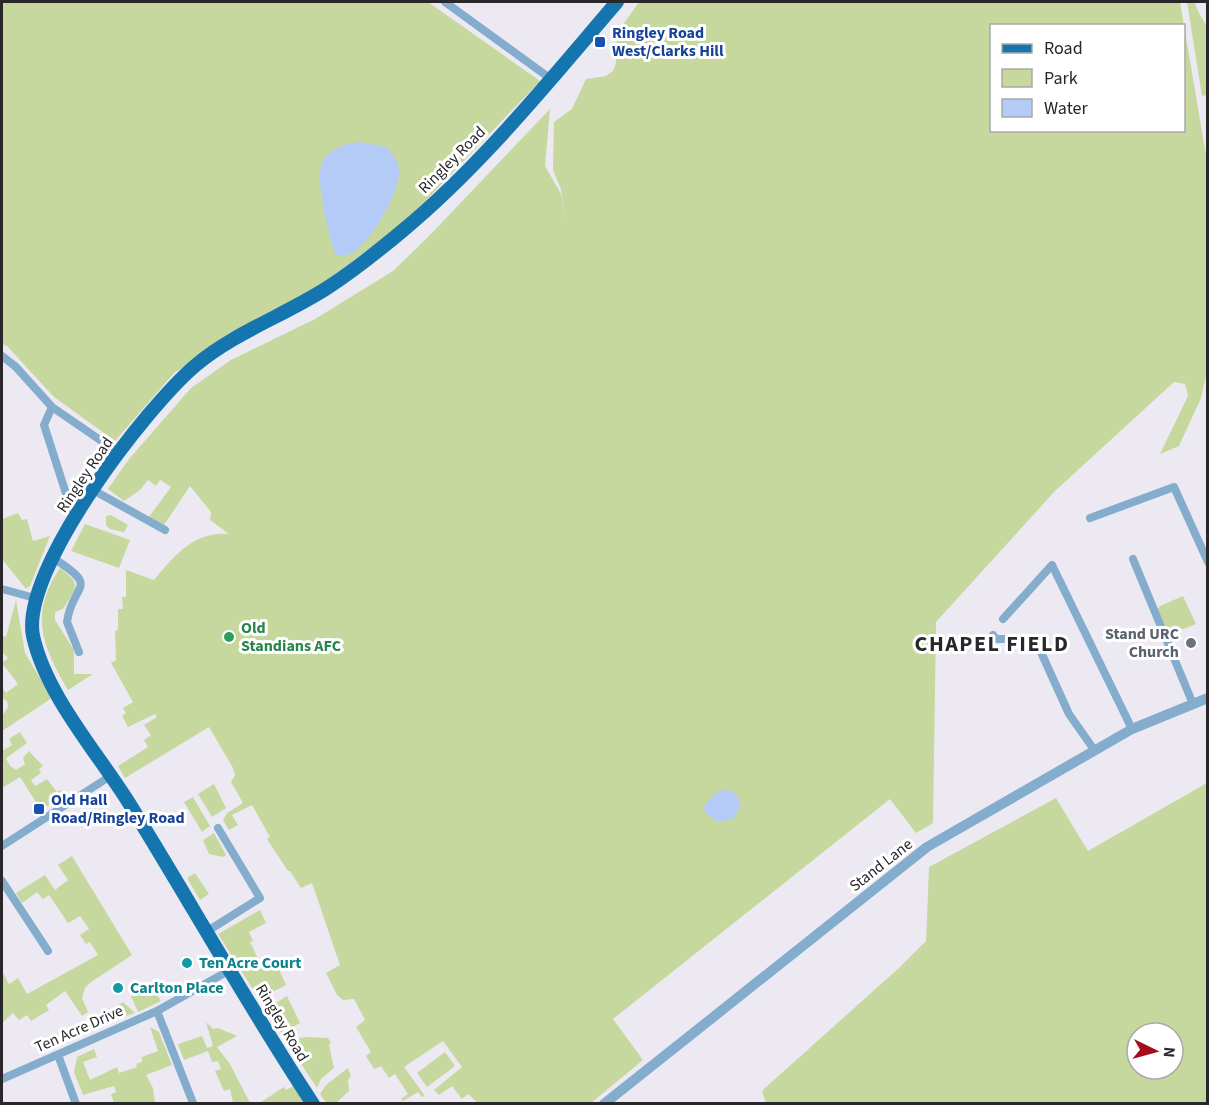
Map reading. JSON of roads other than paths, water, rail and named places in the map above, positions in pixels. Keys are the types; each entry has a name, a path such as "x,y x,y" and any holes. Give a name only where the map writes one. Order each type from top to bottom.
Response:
{"main road":[{"name":"Ringley Road","path":"313,1104 112,775 54,690 39,656 32,624 35,598 53,558 93,490 119,453 176,384 198,363 327,288 403,231 479,158 618,2"}],"street":[{"path":"445,2 551,79"},
{"path":"2,356 16,367 52,407 119,453"},
{"path":"52,407 44,425 71,509 78,513"},
{"path":"1090,518 1174,487 1208,562"},
{"path":"93,490 165,530"},
{"path":"53,558 76,573 80,580 78,596 68,622 79,652"},
{"path":"1133,559 1193,704"},
{"path":"1003,619 1052,566 1132,729"},
{"path":"2,589 35,598"},
{"path":"993,635 996,639 1030,643 1040,650 1069,714 1095,751"},
{"name":"Stand Lane","path":"604,1104 927,847 1132,729 1208,698"},
{"path":"2,846 112,775"},
{"path":"206,932 260,898 218,828"},
{"path":"2,881 48,951"},
{"name":"Ten Acre Drive","path":"2,1078 157,1011 230,970"},
{"path":"157,1011 193,1103"},
{"path":"58,1055 76,1104"}],"water":[{"path":"359,142 387,147 398,164 398,180 389,205 366,241 350,254 336,255 324,211 320,184 321,166 332,151"},
{"path":"726,790 736,793 741,805 733,819 718,822 705,813 704,805 718,791"}],"place":[{"name":"Ringley Road West/Clarks Hill","path":"600,42"},
{"name":"Old Standians AFC","path":"229,637"},
{"name":"Stand URC Church","path":"1191,643"},
{"name":"Old Hall Road/Ringley Road","path":"39,809"},
{"name":"Ten Acre Court","path":"187,963"},
{"name":"Carlton Place","path":"118,988"}],"district":[{"name":"CHAPEL FIELD","path":"992,644"}]}
